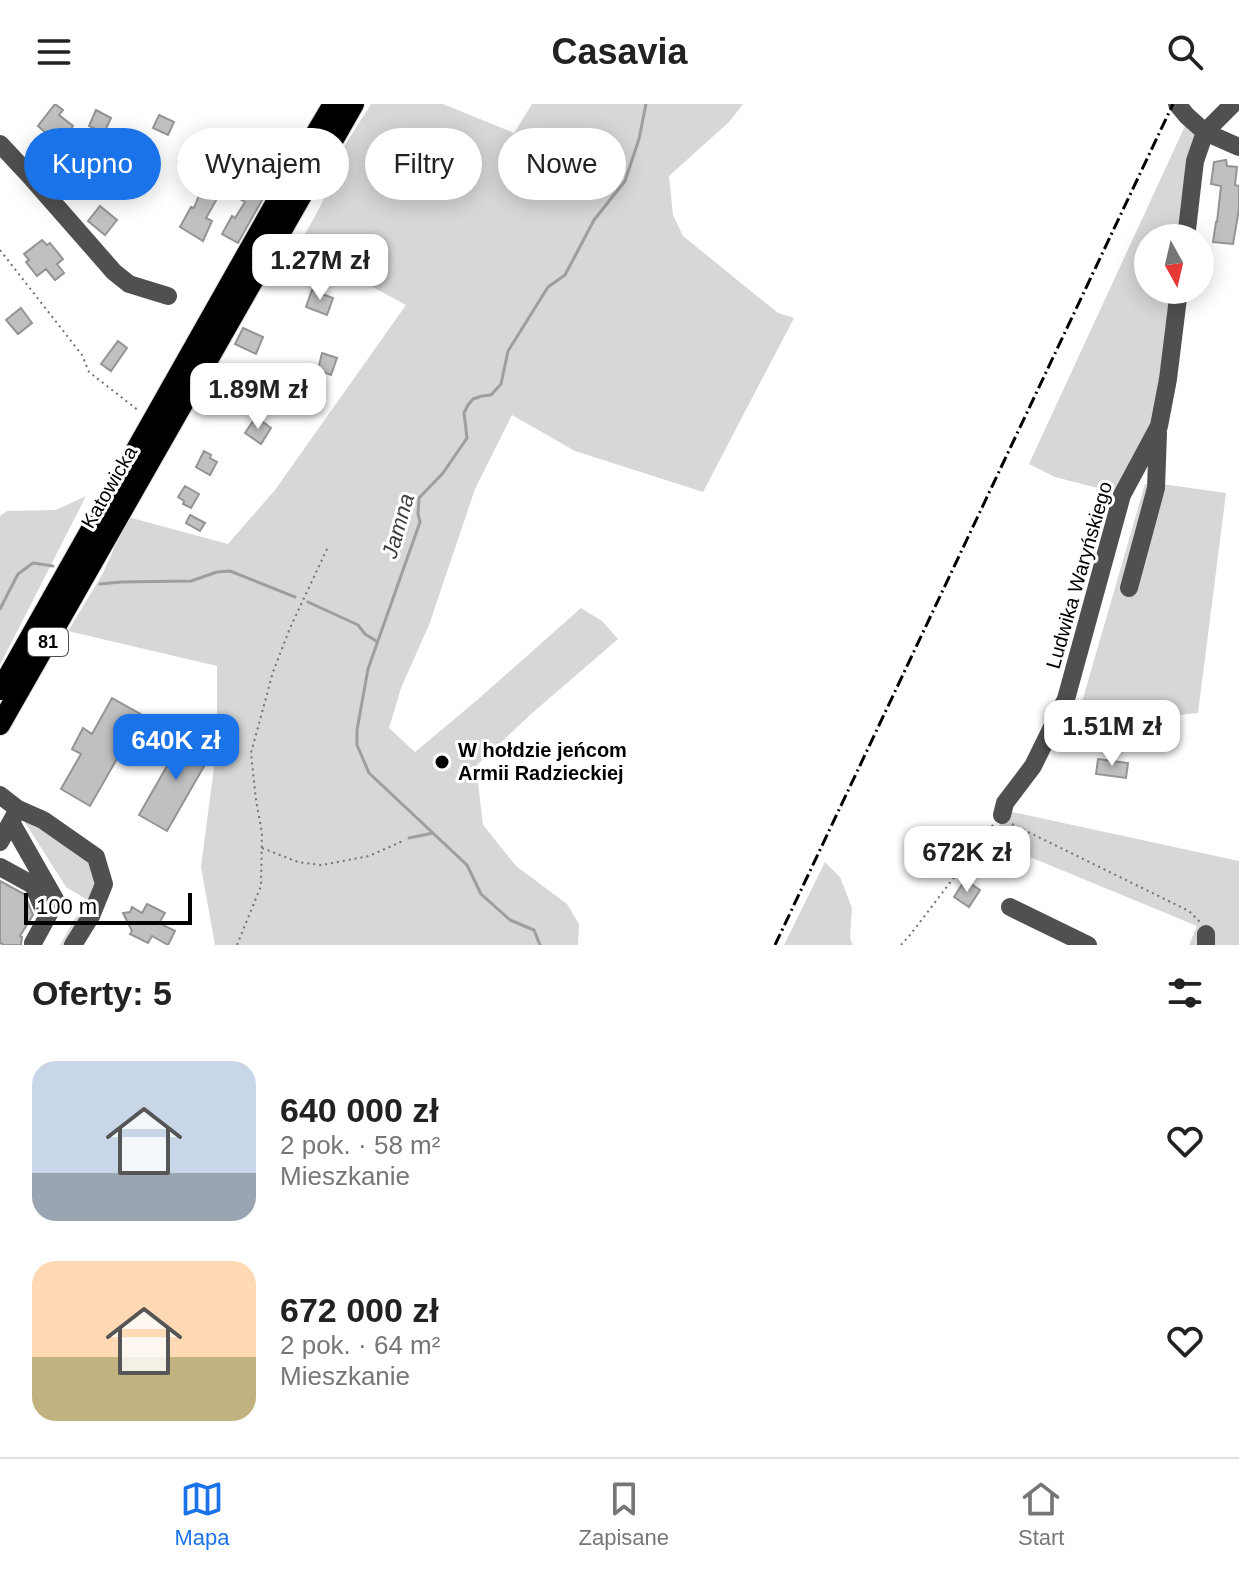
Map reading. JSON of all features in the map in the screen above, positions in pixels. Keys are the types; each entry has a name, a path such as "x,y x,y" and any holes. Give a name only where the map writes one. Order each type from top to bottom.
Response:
{"main road":[{"name":"Katowicka","path":"0,690 333,104"},
{"name":"Katowicka","path":"0,725 354,104"}],"street":[{"path":"1177,104 1205,132 1239,147"},
{"path":"1188,224 1195,161 1205,132 1232,105"},
{"path":"0,144 114,272 129,284 168,296"},
{"name":"Ludwika Waryńskiego","path":"1002,815 1005,803 1033,766 1066,699 1122,495 1159,426 1177,304"},
{"path":"1129,588 1156,488 1159,426"},
{"path":"0,795 14,815 56,901 33,943"},
{"path":"0,842 14,815"},
{"path":"14,815 43,820 96,857 104,884 91,916 73,945"},
{"path":"0,867 33,885 47,917"},
{"path":"1010,907 1088,945"}],"path":[{"path":"0,250 82,355 89,372 153,420"},
{"path":"237,945 261,886 262,833 251,753 273,672 328,547"},
{"path":"901,945 962,867 968,853 1002,815 1014,826 1189,911 1200,921 1206,939"},
{"path":"262,848 298,862 322,865 369,856 405,840"}],"shaded area":[{"path":"371,104 443,104 502,128 498,128 498,200 626,200 626,128 517,128 532,104 743,104 729,122 669,176 673,215 683,236 778,313 794,318 703,492 575,451 512,415 475,489 429,625 401,688 389,728 415,752 581,608 602,621 618,639 476,766 483,825 516,866 567,904 579,924 578,945 215,945 201,867 217,744 217,666 68,631 103,573 128,517 228,544 275,490 406,305 298,247 322,200 349,200 349,139"},
{"path":"1185,126 1196,132 1182,224 1140,224"},
{"path":"1134,236 1134,304 1171,304 1152,427 1113,492 1055,477 1029,464"},
{"path":"1145,484 1226,493 1198,713 1141,719 1080,709"},
{"path":"86,496 0,665 0,516 7,511 56,510"},
{"path":"1012,812 1239,861 1239,945 1189,945 1197,926 986,839"},
{"path":"24,821 36,821 85,853 95,880 94,895 66,945 60,945 86,899 66,887"},
{"path":"825,862 840,877 852,908 850,938 853,945 784,945"}],"building":[{"path":"55,104 63,110 59,115 73,126 40,128 38,126"},
{"path":"96,110 111,118 106,128 89,126"},
{"path":"159,115 174,122 168,135 161,132 161,128 153,128"},
{"path":"1226,160 1227,166 1237,167 1235,185 1239,186 1239,209 1233,244 1214,242 1221,186 1211,184 1214,162"},
{"path":"197,200 216,200 206,218 212,221 203,241 180,227 191,207 194,208"},
{"path":"242,200 262,200 238,243 222,234 245,202"},
{"path":"100,206 117,220 105,235 88,221"},
{"path":"42,240 47,245 50,243 63,259 57,264 64,273 55,280 46,269 37,276 26,262 29,260 24,254"},
{"path":"312,290 333,298 327,315 306,307"},
{"path":"21,308 32,323 18,334 6,320"},
{"path":"243,328 263,337 256,354 235,344"},
{"path":"118,341 127,348 111,371 101,364"},
{"path":"322,353 337,358 331,375 318,370"},
{"path":"255,365 273,376 268,392 246,381"},
{"path":"300,373 316,379 309,399 294,393"},
{"path":"256,417 271,428 261,444 245,433"},
{"path":"204,451 217,462 210,475 196,467"},
{"path":"185,486 199,494 191,508 178,497"},
{"path":"190,515 205,523 200,531 186,523"},
{"path":"112,698 142,715 90,806 61,789 81,754 72,749 83,728 92,734"},
{"path":"1102,718 1163,725 1161,741 1100,735"},
{"path":"181,731 210,747 203,759 207,761 167,831 139,815 179,745 175,743"},
{"path":"1098,759 1128,763 1126,778 1096,774"},
{"path":"965,880 980,890 969,907 954,897"},
{"path":"0,881 24,894 33,915 20,936 21,945 0,943"},
{"path":"147,904 165,913 159,923 175,931 168,945 152,936 148,943 130,934 132,931 123,913 130,912 132,907 142,913"}],"waterway":[{"name":"Jamna","path":"540,945 534,930 510,920 481,894 467,865 369,773 357,745 357,730 368,669 420,522 419,498 443,473 467,438 464,413 468,405 473,399 491,395 501,384 508,351 548,287 565,275 594,220 625,181 639,139 646,104"},
{"path":"0,609 18,574 33,563 53,566"},
{"path":"100,584 191,581 230,571 295,597"},
{"path":"308,602 358,625 376,641"},
{"path":"409,838 433,833"}],"railway":[{"path":"775,945 1173,104"}],"place":[{"name":"W hołdzie jeńcom Armii Radzieckiej","path":"442,762"}]}
